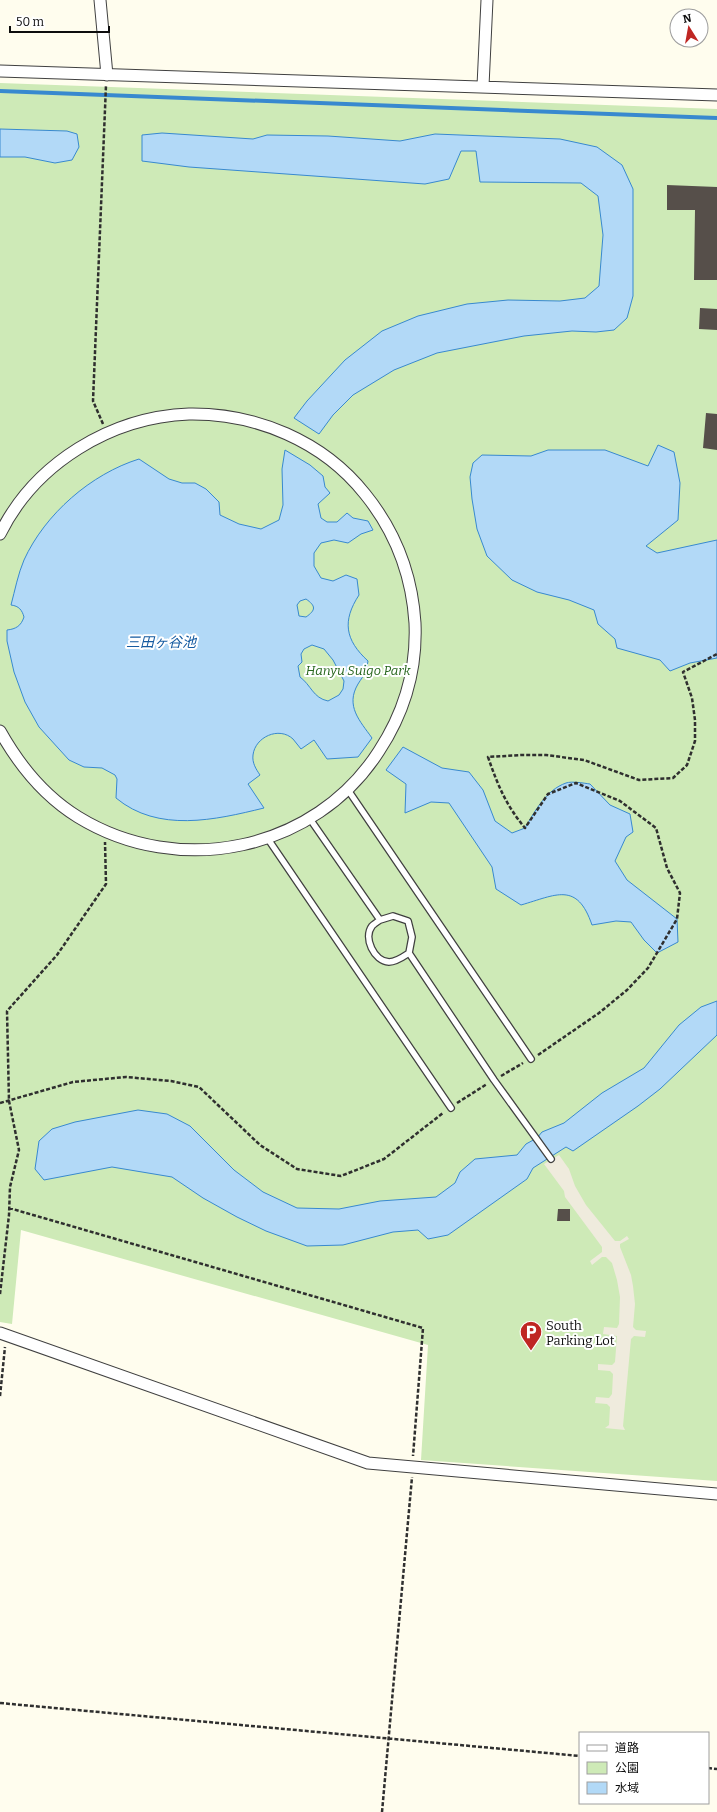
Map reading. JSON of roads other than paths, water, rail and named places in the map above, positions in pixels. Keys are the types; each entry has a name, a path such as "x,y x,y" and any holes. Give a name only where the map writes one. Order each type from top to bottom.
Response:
{"street":[{"path":"100,0 107,75"},
{"path":"483,86 487,0"},
{"path":"0,71 717,95"},
{"path":"0,534 19,502 38,481 59,462 107,432 139,421 173,415 206,414 247,420 273,428 304,442 332,461 357,484 378,510 395,540 407,571 414,604 415,638 412,672 400,711 389,736 371,764 348,790 310,819 268,839 236,847 202,851 169,849 136,843 104,831 77,817 53,798 26,771 12,753 0,731"},
{"path":"3,1334 368,1463 717,1494"}],"lane":[{"path":"348,790 531,1059"},
{"path":"310,819 380,920"},
{"path":"268,839 450,1108"},
{"path":"409,953 395,961 388,962 378,958 370,946 369,933 372,926 380,920 393,916 408,921 412,937 409,953 494,1080 537,1138 551,1160"}],"water":[{"path":"0,129 67,131 77,134 79,147 72,160 55,163 25,157 0,157"},
{"path":"162,133 253,139 267,135 328,136 400,141 435,134 560,139 597,147 622,165 633,189 633,296 627,318 614,330 596,332 572,331 524,336 437,353 394,370 353,395 333,415 319,434 294,418 307,401 345,360 382,331 418,316 467,304 508,300 560,301 585,298 599,286 603,235 598,196 581,183 480,182 476,151 461,151 449,179 425,184 189,167 142,161 142,135"},
{"path":"658,445 674,452 680,483 678,520 646,546 657,553 717,540 717,658 690,663 670,671 660,660 617,648 615,639 598,624 594,610 569,600 537,592 512,580 487,556 477,529 470,477 473,463 482,455 531,456 548,450 605,450 648,466"},
{"name":"三田ヶ谷池","path":"285,450 310,465 323,476 325,487 330,493 318,504 321,518 327,522 337,522 347,513 353,518 368,521 373,530 361,534 348,543 334,540 321,543 314,553 314,566 321,578 333,581 346,575 357,579 359,595 350,613 348,630 354,645 368,661 367,669 354,692 353,699 356,713 372,738 358,757 327,759 314,740 301,749 293,739 287,735 281,733 268,735 258,743 253,755 254,763 260,775 248,784 264,808 226,816 187,821 168,820 150,816 132,809 116,798 117,779 115,775 102,768 84,767 69,760 39,727 25,702 14,672 7,641 7,630 18,626 24,617 20,609 11,605 18,576 24,560 44,527 71,498 87,485 104,475 139,459 169,479 182,483 195,483 206,489 219,502 220,515 239,524 261,529 279,520 283,505 282,469","holes":["306,599 314,608 306,617 299,616 297,605 300,601","312,645 324,649 333,660 344,681 343,689 339,695 328,701 315,694 300,677 298,666 302,662 301,654 304,649"]},
{"path":"403,747 442,768 469,772 483,790 495,821 512,833 525,828 542,802 559,786 571,782 590,784 610,805 630,814 633,832 626,837 615,861 627,880 677,919 678,942 657,953 644,940 631,922 616,921 592,925 580,902 572,897 555,895 521,905 496,889 492,867 449,803 431,802 405,813 406,784 386,770"},
{"path":"717,1001 717,1035 660,1089 573,1151 566,1147 533,1168 527,1179 448,1235 428,1239 418,1230 393,1232 343,1245 307,1246 266,1231 237,1217 203,1198 172,1177 112,1167 44,1180 35,1169 39,1141 52,1129 75,1122 138,1110 167,1114 190,1126 234,1170 263,1192 297,1208 339,1209 380,1201 436,1197 455,1183 460,1172 475,1159 517,1155 526,1144 537,1138 542,1132 564,1123 602,1093 644,1068 679,1025 701,1007"}],"waterway":[{"path":"0,91 717,118"}],"place":[{"name":"South Parking Lot","path":"531,1352"}],"park label":[{"name":"Hanyu Suigo Park","path":"358,670"}]}
